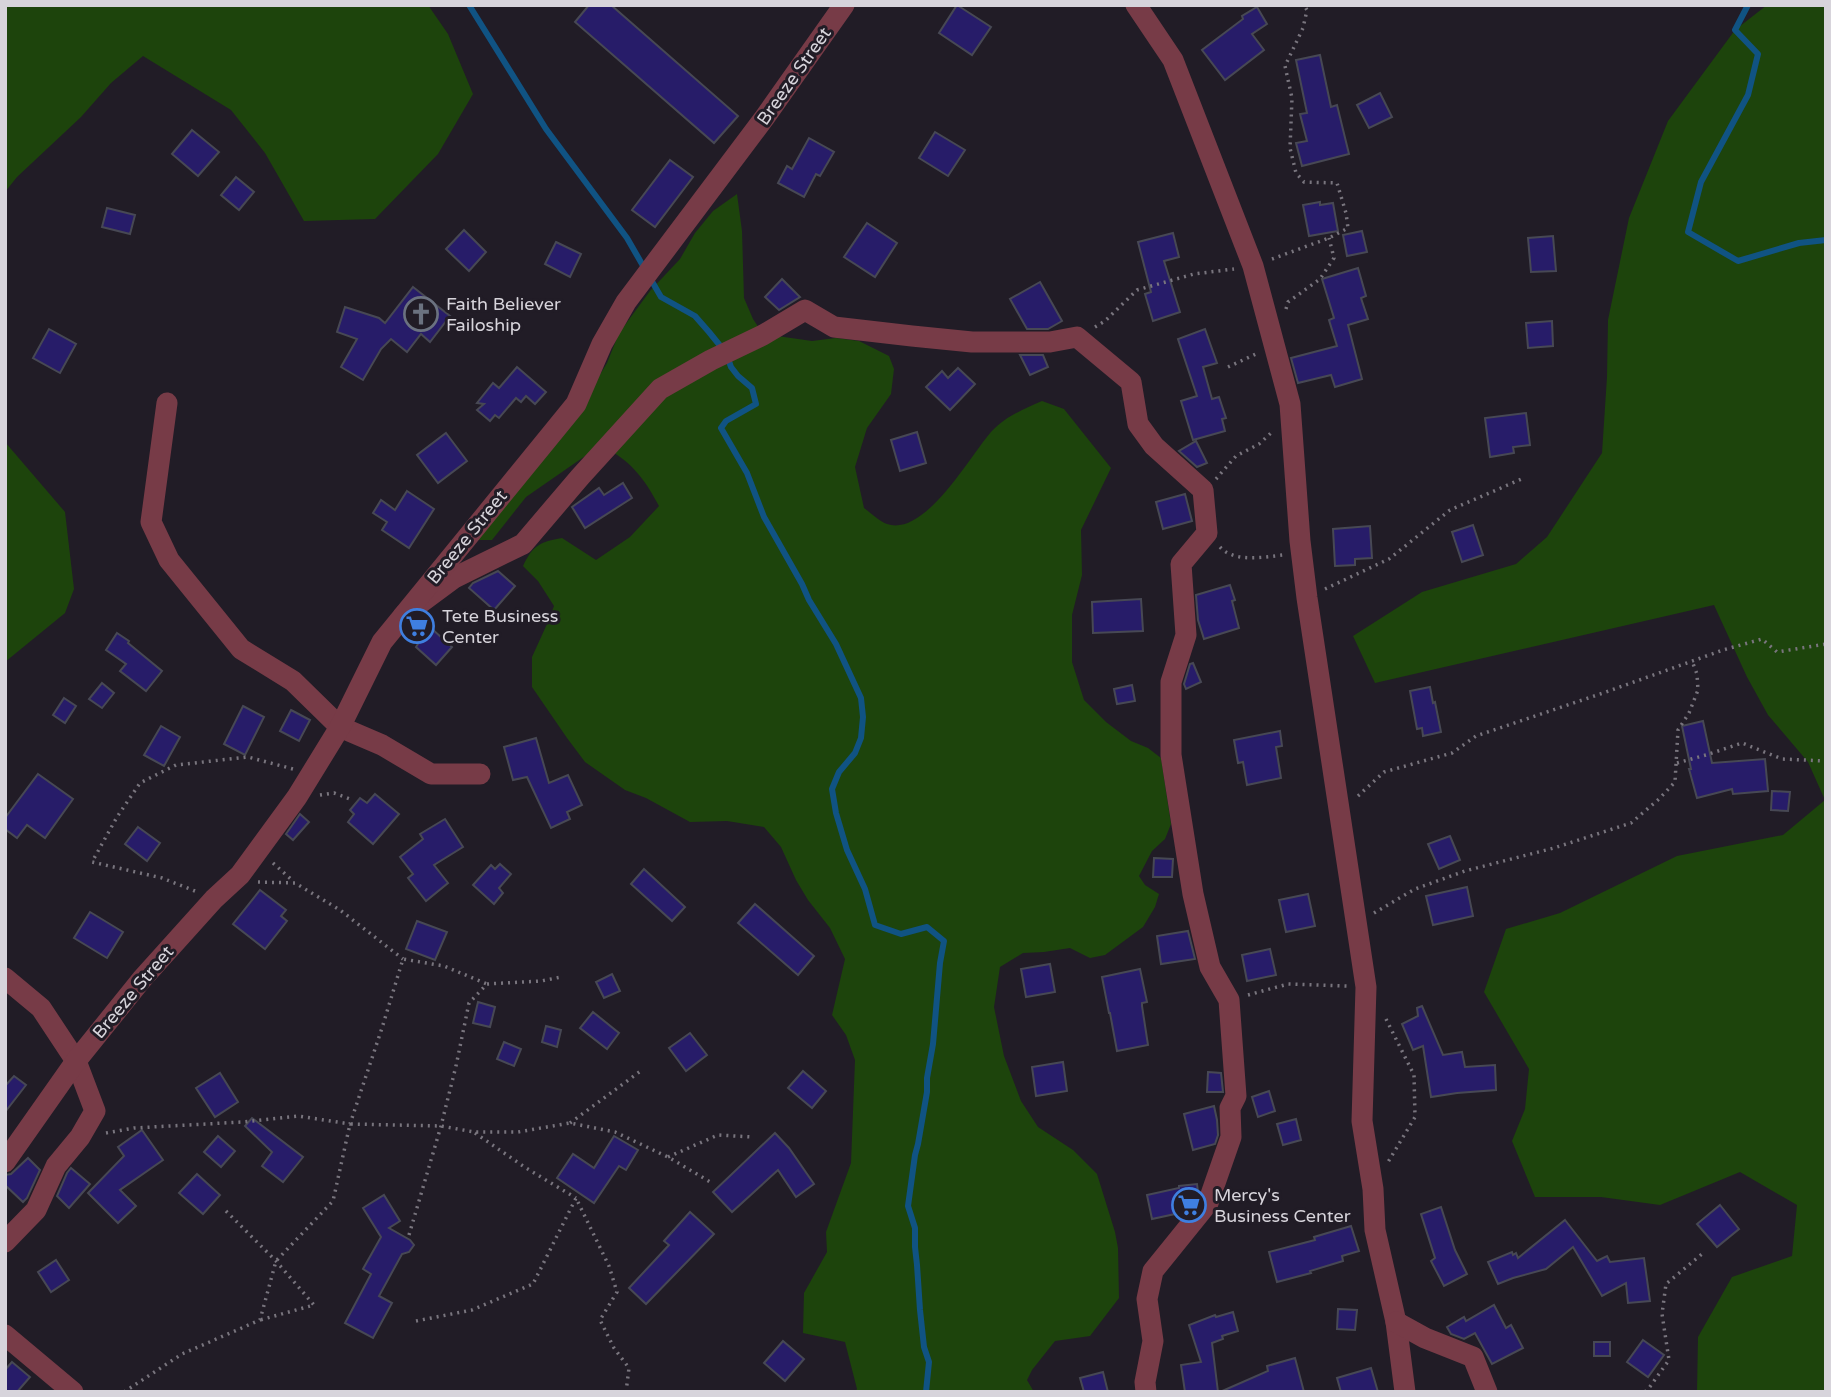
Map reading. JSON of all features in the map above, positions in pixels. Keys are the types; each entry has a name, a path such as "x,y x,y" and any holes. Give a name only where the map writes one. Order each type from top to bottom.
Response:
{"street":[{"name":"Breeze Street","path":"5,1162 76,1062 142,979 214,898 240,875 297,797 340,727 382,642 576,404 602,344 626,302 765,117 844,5"},
{"path":"1136,5 1174,60 1253,266 1290,404 1307,598 1366,987 1362,1121 1373,1189 1376,1230 1396,1322 1405,1392"},
{"path":"404,615 454,578 523,544 660,389 805,310 834,327 972,342 1050,342 1077,337 1131,382 1138,424 1154,446 1203,490 1207,533 1181,564 1186,635 1171,682 1171,755 1193,894 1210,967 1229,1000 1236,1096 1230,1108 1231,1137 1209,1203 1153,1271 1147,1299 1153,1341 1144,1382 1146,1392"},
{"path":"167,403 151,522 169,559 241,649 293,681 340,727 382,745 431,774 480,774"},
{"path":"5,978 41,1008 76,1062 95,1111 80,1137 56,1166 36,1210 5,1242"},
{"path":"1396,1322 1425,1338 1473,1357 1487,1392"},
{"path":"5,1335 73,1392"}],"path":[{"path":"1077,337 1105,321 1137,290 1194,274 1253,266 1329,238 1348,228 1337,183 1304,182 1296,173 1290,148 1292,99 1285,66 1303,29 1307,10 1304,5"},
{"path":"1285,313 1288,302 1320,279 1334,258 1329,238"},
{"path":"1228,367 1274,346"},
{"path":"1203,490 1236,456 1259,443 1291,415"},
{"path":"1307,598 1389,559 1450,510 1524,478"},
{"path":"1207,533 1225,553 1246,558 1302,554"},
{"path":"1340,811 1384,772 1452,753 1476,736 1723,650 1762,639 1777,652 1826,644"},
{"path":"1357,922 1415,889 1465,871 1554,848 1631,823 1659,800 1675,782 1678,730 1689,713 1698,690 1697,674 1692,661"},
{"path":"1676,763 1742,743 1782,760 1826,761"},
{"path":"214,898 162,878 92,862 140,783 176,765 248,757 311,774"},
{"path":"297,797 334,793 350,799"},
{"path":"258,850 295,883 340,910 403,958 444,966 487,984 561,977"},
{"path":"255,882 295,883"},
{"path":"260,1320 275,1261 333,1201 350,1125 403,958"},
{"path":"409,1235 441,1126 469,1003 487,984"},
{"path":"1229,1000 1288,984 1366,987"},
{"path":"1373,1189 1415,1117 1414,1075 1385,1018"},
{"path":"570,1123 642,1070"},
{"path":"80,1137 134,1128 298,1116 350,1125 441,1126 474,1132 518,1132 570,1123 615,1132 668,1157 712,1184"},
{"path":"474,1132 576,1198 609,1266 617,1292 600,1320 614,1348 629,1368 626,1392"},
{"path":"668,1157 718,1135 752,1137"},
{"path":"416,1321 472,1310 533,1284 576,1198"},
{"path":"124,1392 182,1354 260,1320 314,1306 226,1211"},
{"path":"1645,1392 1668,1360 1662,1314 1666,1284 1702,1254"}],"green space":[{"path":"5,5 428,5 448,34 473,94 438,154 375,219 304,221 265,153 231,110 143,56 111,83 81,117 17,177 5,192"},
{"path":"1767,5 1826,5 1826,1392 1697,1392 1698,1337 1732,1277 1792,1256 1797,1205 1740,1172 1660,1205 1601,1197 1535,1197 1512,1141 1525,1109 1529,1069 1484,992 1506,929 1560,913 1677,856 1783,835 1825,800 1808,762 1768,715 1747,677 1714,605 1375,683 1353,636 1422,592 1516,564 1547,537 1602,453 1608,320 1629,218 1668,121 1735,30"},
{"path":"737,194 742,231 744,298 763,334 812,341 836,338 859,341 889,356 894,369 891,394 867,428 855,467 864,508 878,519 887,524 902,525 916,518 945,492 997,426 1042,401 1064,409 1111,468 1081,530 1082,575 1072,615 1072,662 1084,700 1106,722 1131,741 1148,748 1161,758 1171,824 1165,839 1152,851 1139,876 1145,885 1159,894 1143,927 1105,955 1090,958 1070,948 1023,953 1000,967 994,1007 1004,1056 1021,1101 1038,1127 1073,1150 1097,1174 1118,1248 1119,1298 1090,1336 1055,1341 1027,1380 1034,1392 855,1392 857,1389 845,1342 803,1333 804,1293 827,1252 826,1232 851,1163 855,1060 846,1035 832,1015 845,959 830,928 796,880 781,847 764,827 727,821 690,822 625,790 585,762 532,687 532,657 554,606 538,581 523,566 527,559 538,546 562,538 596,560 630,537 659,506 649,488 631,466 606,448 588,454 526,497 492,540 475,540 582,404 607,363 619,333 650,291 680,259 695,233 713,211"},
{"path":"5,442 65,512 74,589 65,613 5,662"}],"building":[{"path":"589,5 611,5 738,116 714,143 575,22"},
{"path":"957,5 991,27 972,55 939,33"},
{"path":"1257,7 1267,24 1252,34 1264,50 1225,80 1202,50 1243,19 1242,16"},
{"path":"1320,55 1331,107 1337,105 1349,154 1302,166 1296,143 1307,141 1300,114 1307,113 1296,60"},
{"path":"1380,93 1392,117 1369,128 1357,105"},
{"path":"192,130 219,152 198,176 172,154"},
{"path":"935,132 965,150 948,176 919,158"},
{"path":"809,138 834,152 820,176 816,174 804,197 778,183 787,166 792,169"},
{"path":"670,160 693,177 655,227 632,210"},
{"path":"236,177 254,192 239,210 221,195"},
{"path":"1320,202 1320,205 1333,203 1338,231 1309,236 1303,205"},
{"path":"107,208 135,215 130,234 102,227"},
{"path":"867,223 897,243 875,277 844,257"},
{"path":"464,230 486,252 469,271 446,249"},
{"path":"1362,231 1367,252 1347,256 1343,235"},
{"path":"1173,233 1179,257 1164,261 1180,312 1153,321 1145,294 1151,292 1138,242"},
{"path":"1553,236 1556,271 1531,272 1528,238"},
{"path":"556,242 581,254 570,277 545,264"},
{"path":"1358,268 1366,296 1361,298 1368,319 1348,325 1362,379 1335,387 1331,375 1298,383 1291,358 1337,346 1329,320 1334,318 1322,279"},
{"path":"782,279 800,297 779,310 765,297"},
{"path":"1040,282 1062,321 1048,329 1027,329 1010,299"},
{"path":"413,287 450,316 430,342 421,334 407,352 391,339 381,349 363,380 341,367 357,339 337,332 345,307 379,318 385,323"},
{"path":"1552,321 1553,346 1528,348 1526,323"},
{"path":"49,329 76,344 60,373 33,358"},
{"path":"1205,329 1217,363 1203,367 1212,399 1219,397 1226,418 1222,419 1225,431 1193,440 1181,401 1197,396 1178,339"},
{"path":"1020,355 1043,355 1048,367 1030,375"},
{"path":"517,367 546,392 535,404 526,396 521,402 516,398 499,418 495,415 490,421 477,410 484,404 477,403 493,383 499,388"},
{"path":"958,368 975,384 950,410 926,387 942,371 948,378"},
{"path":"1526,413 1530,445 1513,447 1514,453 1490,457 1485,418"},
{"path":"917,432 926,463 900,471 891,440"},
{"path":"446,433 467,461 438,483 417,455"},
{"path":"1196,441 1207,463 1197,467 1179,451"},
{"path":"623,483 632,498 585,528 572,507 599,488 604,495"},
{"path":"407,491 434,509 409,548 382,530 387,522 373,513 381,500 395,510"},
{"path":"1185,494 1192,521 1163,529 1156,502"},
{"path":"1473,525 1483,555 1462,562 1452,532"},
{"path":"1370,526 1372,558 1355,559 1355,565 1335,566 1333,529"},
{"path":"498,571 515,586 494,610 469,588 473,583"},
{"path":"1230,585 1239,628 1204,639 1198,620 1196,595"},
{"path":"1141,599 1143,631 1093,633 1092,602"},
{"path":"421,619 452,647 436,665 416,647 418,644 407,633"},
{"path":"117,633 162,671 146,691 120,671 126,664 106,650"},
{"path":"1193,663 1201,682 1186,689 1184,684 1190,664"},
{"path":"102,683 114,693 102,708 89,699"},
{"path":"1132,685 1135,701 1117,704 1114,689"},
{"path":"1430,687 1441,732 1423,736 1422,728 1417,729 1410,691"},
{"path":"64,698 76,706 65,723 53,715"},
{"path":"243,706 264,717 245,755 224,744"},
{"path":"291,710 310,720 299,741 280,731"},
{"path":"1703,721 1712,763 1765,759 1768,791 1733,794 1732,789 1697,798 1682,726"},
{"path":"161,726 180,737 164,766 144,755"},
{"path":"1280,731 1282,746 1276,747 1281,778 1247,785 1243,762 1238,763 1234,740"},
{"path":"536,738 549,783 568,775 582,805 567,812 570,819 551,828 527,777 513,780 504,747"},
{"path":"38,774 73,799 45,838 27,825 17,838 5,829 5,818"},
{"path":"1772,791 1790,792 1788,811 1771,810"},
{"path":"375,794 399,814 373,844 348,822 354,814 350,810 360,798 367,803"},
{"path":"300,814 309,822 293,840 286,834"},
{"path":"445,819 463,847 434,865 448,883 426,901 408,878 413,874 400,857 423,839 420,834"},
{"path":"138,827 160,843 147,861 125,844"},
{"path":"1450,836 1460,860 1439,869 1428,844"},
{"path":"1154,858 1173,859 1172,877 1153,877"},
{"path":"500,864 511,874 499,888 503,893 494,904 473,885 491,865 495,869"},
{"path":"644,869 685,907 672,921 631,884"},
{"path":"1467,887 1473,916 1433,925 1426,896"},
{"path":"260,890 286,910 281,916 287,921 265,949 233,924"},
{"path":"1308,894 1315,926 1286,932 1279,900"},
{"path":"755,904 814,956 798,975 738,923"},
{"path":"90,912 123,932 107,958 74,938"},
{"path":"417,921 447,932 435,960 406,949"},
{"path":"1188,931 1195,959 1161,964 1157,936"},
{"path":"1270,949 1276,975 1247,981 1242,955"},
{"path":"1050,964 1055,992 1026,997 1021,969"},
{"path":"1140,969 1147,1002 1142,1003 1142,1006 1148,1045 1117,1051 1102,977"},
{"path":"612,974 620,991 604,998 596,982"},
{"path":"478,1002 495,1007 490,1027 473,1023"},
{"path":"1422,1006 1443,1055 1462,1052 1465,1067 1495,1065 1496,1090 1431,1097 1423,1046 1413,1050 1402,1024 1418,1016 1417,1008"},
{"path":"593,1012 619,1033 607,1049 580,1028"},
{"path":"546,1026 561,1030 557,1047 542,1042"},
{"path":"690,1033 707,1055 686,1071 669,1048"},
{"path":"504,1042 521,1049 514,1066 497,1059"},
{"path":"1063,1062 1067,1091 1036,1096 1032,1067"},
{"path":"803,1071 826,1091 812,1108 788,1088"},
{"path":"1208,1072 1221,1073 1223,1092 1207,1092"},
{"path":"220,1073 238,1102 215,1117 196,1088"},
{"path":"14,1076 26,1085 5,1112 5,1086"},
{"path":"1269,1091 1275,1111 1258,1117 1252,1097"},
{"path":"1214,1106 1218,1135 1215,1144 1193,1150 1184,1114"},
{"path":"252,1118 303,1157 283,1182 262,1166 272,1152 245,1126"},
{"path":"1296,1119 1301,1140 1283,1145 1277,1124"},
{"path":"142,1130 163,1160 120,1190 136,1206 118,1223 88,1193 124,1156 118,1147"},
{"path":"775,1133 814,1184 796,1197 778,1170 732,1212 713,1192"},
{"path":"218,1136 235,1151 221,1167 204,1152"},
{"path":"614,1136 638,1150 626,1170 619,1166 594,1203 557,1178 573,1154 594,1168"},
{"path":"28,1158 40,1170 23,1202 5,1185 5,1175 11,1174"},
{"path":"71,1168 90,1184 69,1208 57,1196"},
{"path":"197,1174 220,1195 203,1214 179,1193"},
{"path":"1197,1184 1196,1197 1184,1212 1152,1219 1147,1195"},
{"path":"384,1195 400,1221 389,1228 414,1245 409,1252 402,1254 379,1296 392,1303 373,1338 345,1323 371,1274 363,1269 381,1237 363,1208"},
{"path":"1720,1205 1739,1229 1717,1247 1697,1224"},
{"path":"1441,1207 1455,1250 1467,1274 1444,1286 1431,1261 1435,1258 1421,1214"},
{"path":"690,1212 714,1234 646,1304 629,1288 669,1245 664,1241"},
{"path":"1565,1220 1597,1261 1607,1256 1610,1262 1644,1258 1650,1301 1628,1303 1626,1283 1602,1296 1573,1247 1546,1269 1498,1284 1488,1262 1512,1252 1513,1255 1516,1253 1518,1258"},
{"path":"1351,1226 1359,1251 1342,1256 1343,1261 1277,1282 1269,1252 1315,1240 1314,1237"},
{"path":"56,1260 69,1280 51,1292 38,1272"},
{"path":"1494,1305 1506,1328 1511,1325 1523,1348 1492,1364 1475,1333 1464,1339 1451,1334 1447,1327 1464,1317 1466,1321"},
{"path":"1338,1309 1357,1310 1355,1330 1337,1329"},
{"path":"1233,1312 1238,1331 1222,1336 1223,1339 1212,1343 1218,1392 1185,1392 1181,1365 1201,1362 1189,1325 1215,1315 1216,1317"},
{"path":"1643,1340 1664,1355 1648,1377 1627,1362"},
{"path":"783,1341 804,1359 785,1381 764,1363"},
{"path":"1594,1342 1610,1342 1610,1356 1594,1356"},
{"path":"1295,1358 1304,1392 1220,1392 1268,1371 1267,1366"},
{"path":"12,1362 30,1377 17,1392 5,1392 5,1370"},
{"path":"1371,1368 1378,1392 1341,1392 1337,1378"},
{"path":"1103,1372 1108,1392 1084,1392 1080,1378"}],"waterway":[{"path":"469,5 546,129 627,238 661,297 695,316 726,353 738,376 752,388 756,404 726,421 721,428 747,473 764,517 836,644 861,698 861,738 855,753 839,772 832,789 847,850 865,889 875,925 901,934 927,927 944,941 927,1092 908,1206 915,1228 920,1310 924,1347 929,1362 926,1392"},
{"path":"1748,5 1735,30 1758,54 1748,95 1701,182 1688,232 1738,261 1799,243 1826,240"}],"place":[{"name":"Faith Believer Failoship","path":"421,314"},
{"name":"Tete Business Center","path":"417,626"},
{"name":"Mercy's Business Center","path":"1189,1205"}]}
